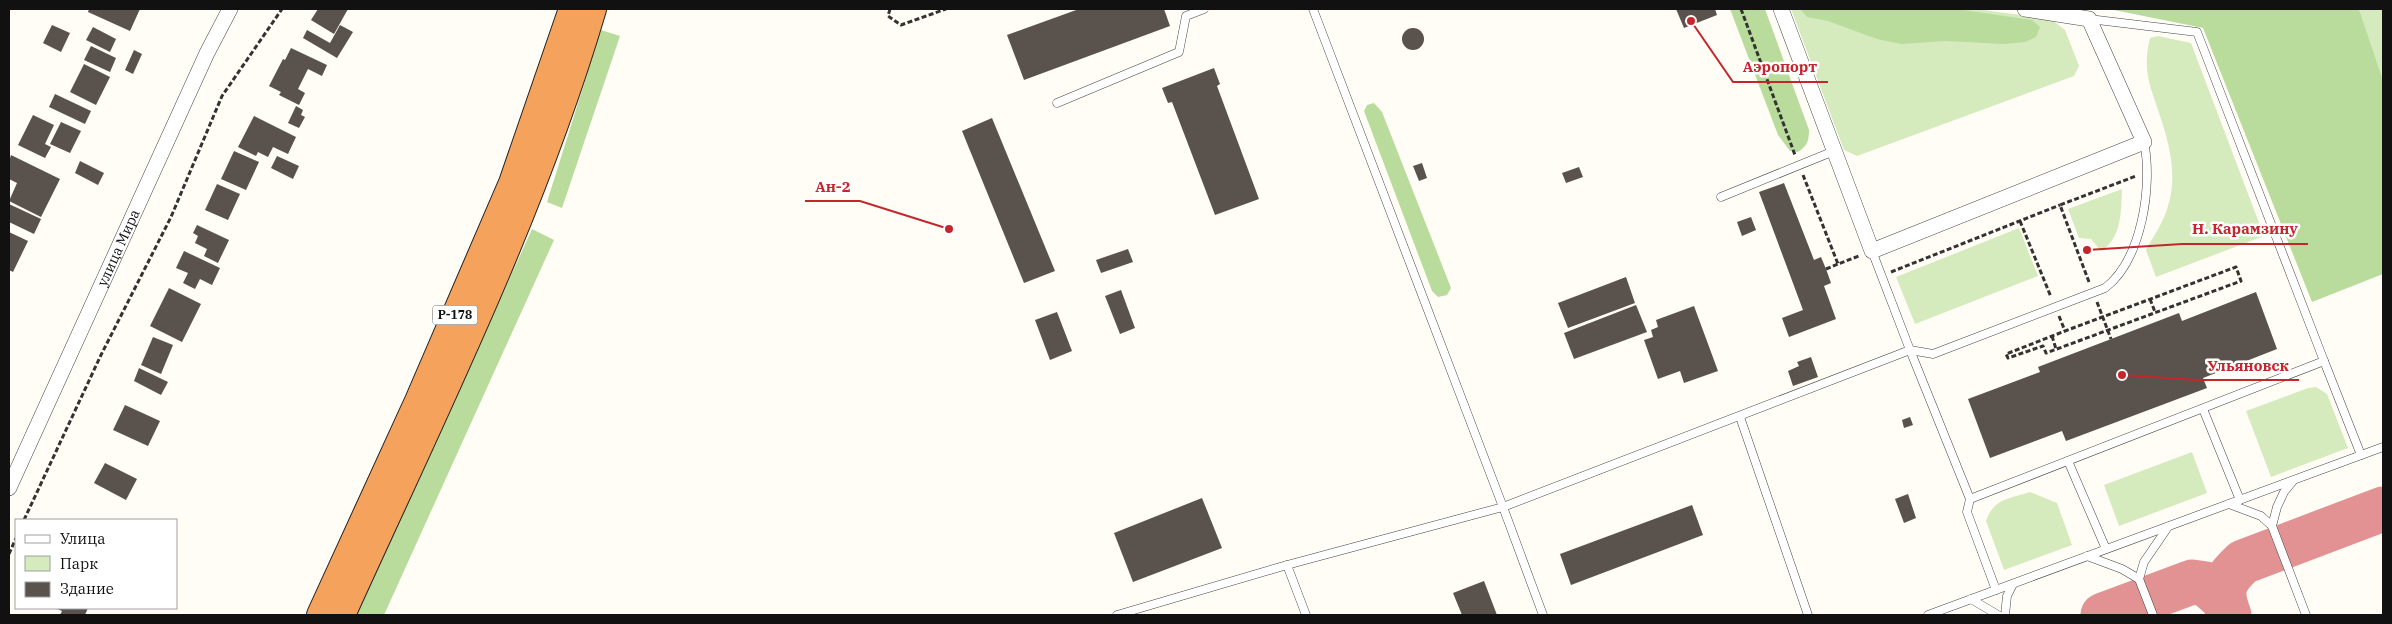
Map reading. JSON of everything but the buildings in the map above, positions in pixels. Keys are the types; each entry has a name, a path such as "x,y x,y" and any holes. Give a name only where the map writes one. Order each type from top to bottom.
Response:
{"highway":[{"name":"Р-178","path":"320,615 418,401 512,183 572,9"},
{"name":"Р-178","path":"342,615 512,239 570,84 592,9"}],"street":[{"name":"улица Мира","path":"9,488 207,53 230,9"},
{"path":"1781,9 1872,251 2144,142 2089,19 2025,9"}],"lane":[{"path":"1057,102 1179,52 1186,16 1204,9"},
{"path":"1313,9 1543,615"},
{"path":"2089,19 2197,32 2361,455"},
{"path":"1117,615 1287,565 1503,507 1910,350 1933,354 2094,293 2111,284 2128,260 2143,213 2148,171 2144,142"},
{"path":"1721,197 1834,151"},
{"path":"1872,251 1970,499 1967,512 1996,590"},
{"path":"1970,499 2324,362"},
{"path":"2203,408 2240,500"},
{"path":"1740,417 1808,615"},
{"path":"1928,615 2383,447"},
{"path":"2068,461 2106,550"},
{"path":"2272,526 2276,507 2284,492 2294,480"},
{"path":"2229,504 2260,516 2272,526 2306,615"},
{"path":"2153,615 2139,579 2144,562 2168,526"},
{"path":"2087,556 2122,569 2139,579"},
{"path":"1287,565 1306,615"},
{"path":"2004,615 2007,596 2013,584"},
{"path":"1971,599 1998,615"}],"path":[{"path":"24,519 101,355 171,217 222,96 282,9"},
{"path":"890,9 888,16 901,26 946,9"},
{"path":"1741,9 1838,264"},
{"path":"1881,276 2148,171"},
{"path":"2060,205 2111,339"},
{"path":"2020,221 2065,331"},
{"path":"1826,269 1872,251"},
{"path":"2236,267 2241,281 2046,353 2043,346 2008,358 2006,354 2065,331 2150,300 2236,267"},
{"path":"2150,300 2155,312"},
{"path":"2052,336 2056,349"},
{"path":"9,554 15,540"}],"green space":[{"path":"1730,9 1765,9 1809,130 1807,143 1798,152 1790,151 1778,135"},
{"path":"1791,9 1976,9 2051,19 2065,30 2079,66 2074,76 1857,156 1844,150"},
{"path":"1800,9 1957,9 2032,20 2040,27 2036,37 2025,42 2004,44 1946,41 1901,44 1877,39 1828,21 1807,17"},
{"path":"2109,9 2359,9 2383,80 2383,274 2312,302 2203,28"},
{"path":"2359,9 2383,9 2383,80"},
{"path":"601,30 620,36 562,208 547,202"},
{"path":"2158,36 2191,43 2264,236 2156,277 2146,250 2165,214 2172,186 2170,150 2150,86 2147,69 2150,38"},
{"path":"1374,103 1382,112 1451,288 1447,295 1438,297 1432,291 1364,111 1367,105"},
{"path":"2122,189 2117,231 2108,246 2101,251 2091,239 2079,238 2068,209"},
{"path":"2019,228 2038,276 1915,324 1896,277"},
{"path":"532,229 554,240 384,615 357,615"},
{"path":"2316,387 2327,394 2348,448 2271,477 2246,411 2308,388"},
{"path":"2192,452 2207,493 2119,526 2104,485"},
{"path":"2030,492 2057,503 2072,545 2004,570 1986,521 1993,508 2003,500"}],"taxiway":[{"path":"2229,615 2224,598 2225,586 2231,574 2243,562 2383,509"},
{"path":"2103,615 2192,582 2206,584 2222,598"}],"place":[{"name":"Аэропорт","path":"1691,21"},
{"name":"Ан-2","path":"949,229"},
{"name":"Н. Карамзину","path":"2087,250"},
{"name":"Ульяновск","path":"2122,375"}]}
